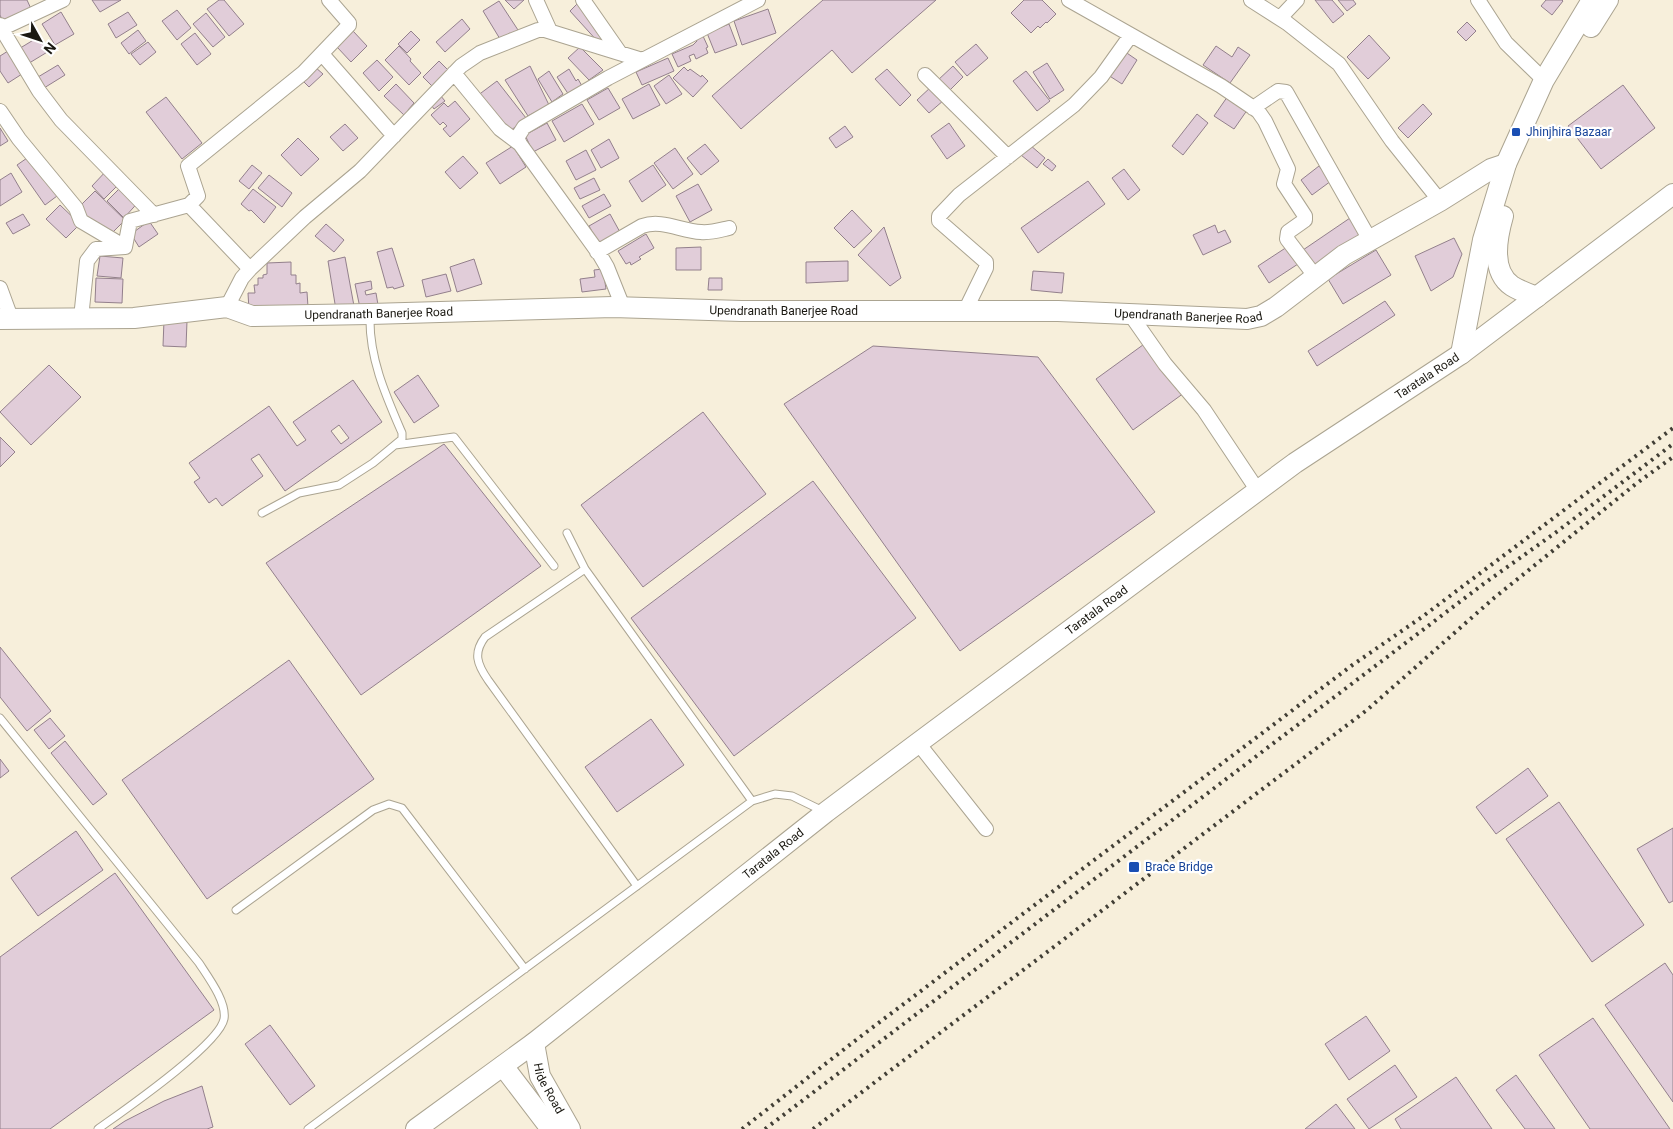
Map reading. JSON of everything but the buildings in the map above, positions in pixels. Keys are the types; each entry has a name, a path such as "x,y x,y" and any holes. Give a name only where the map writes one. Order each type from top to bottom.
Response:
{"main road":[{"path":"1461,354 1483,240 1544,80 1592,0"},
{"path":"1537,298 1511,285 1500,270 1498,240 1509,172 1519,162 1556,83 1608,0"},
{"name":"Upendranath Banerjee Road","path":"6,319 134,318 227,307 252,316 623,307 740,311 1058,311 1247,319 1261,316 1276,307 1344,255 1440,201 1491,169 1509,172"},
{"name":"Taratala Road","path":"416,1129 534,1043 826,812 918,743 1295,463 1461,354 1673,194"},
{"name":"Hide Road","path":"534,1043 540,1076 570,1129"},
{"path":"503,1066 551,1129"}],"street":[{"path":"0,26 5,27 63,0"},
{"path":"125,247 130,221 189,206 198,196 188,166 303,73 349,25 348,20 329,0"},
{"path":"536,0 550,31"},
{"path":"583,0 620,53"},
{"path":"623,307 607,267 520,144 517,138 519,132 524,127 608,78 758,0"},
{"path":"1069,0 1221,86 1261,114 1288,169 1284,184 1305,216 1305,220 1288,232 1286,238 1315,276"},
{"path":"1251,0 1280,18 1339,64 1392,141 1440,201"},
{"path":"1280,18 1296,0"},
{"path":"1478,0 1506,43 1544,80"},
{"path":"0,26 39,91 61,120 154,215"},
{"path":"227,307 242,278 250,269 305,217 360,171 461,66 480,53 538,30 550,31 642,60"},
{"path":"966,311 986,268 986,262 938,219 959,195 1074,105 1101,77 1131,35"},
{"path":"322,54 394,136"},
{"path":"454,73 500,129 520,144"},
{"path":"925,75 1008,157"},
{"path":"1253,108 1278,91 1286,92 1370,240"},
{"path":"0,111 19,139 76,208 81,221 125,247"},
{"path":"189,206 250,269"},
{"path":"598,252 648,224 657,223 702,232 729,228"},
{"path":"81,318 87,261 91,254 96,249 125,247"},
{"path":"0,288 6,319"},
{"path":"1130,314 1165,364 1204,410 1258,491"},
{"path":"918,743 986,829"}],"lane":[{"path":"262,513 300,493 339,485 373,463 392,446 402,440 374,358 370,314"},
{"path":"392,446 454,437 554,566"},
{"path":"567,533 585,569 752,801"},
{"path":"585,569 485,637 479,645 478,657 480,668 488,680 637,886"},
{"path":"0,718 199,963 217,992 223,1006 224,1018 220,1031 203,1048 98,1129"},
{"path":"308,1129 752,801 775,794 792,796 826,812"},
{"path":"236,910 372,810 389,804 402,808 414,822 525,969"}],"railway":[{"path":"742,1129 856,1040 1351,666 1422,617 1673,428"},
{"path":"765,1129 1482,585 1555,533 1673,444"},
{"path":"813,1129 1367,710 1494,598 1637,483 1673,457"}],"place":[{"name":"Jhinjhira Bazaar","path":"1516,132"},
{"name":"Brace Bridge","path":"1134,867"}]}
